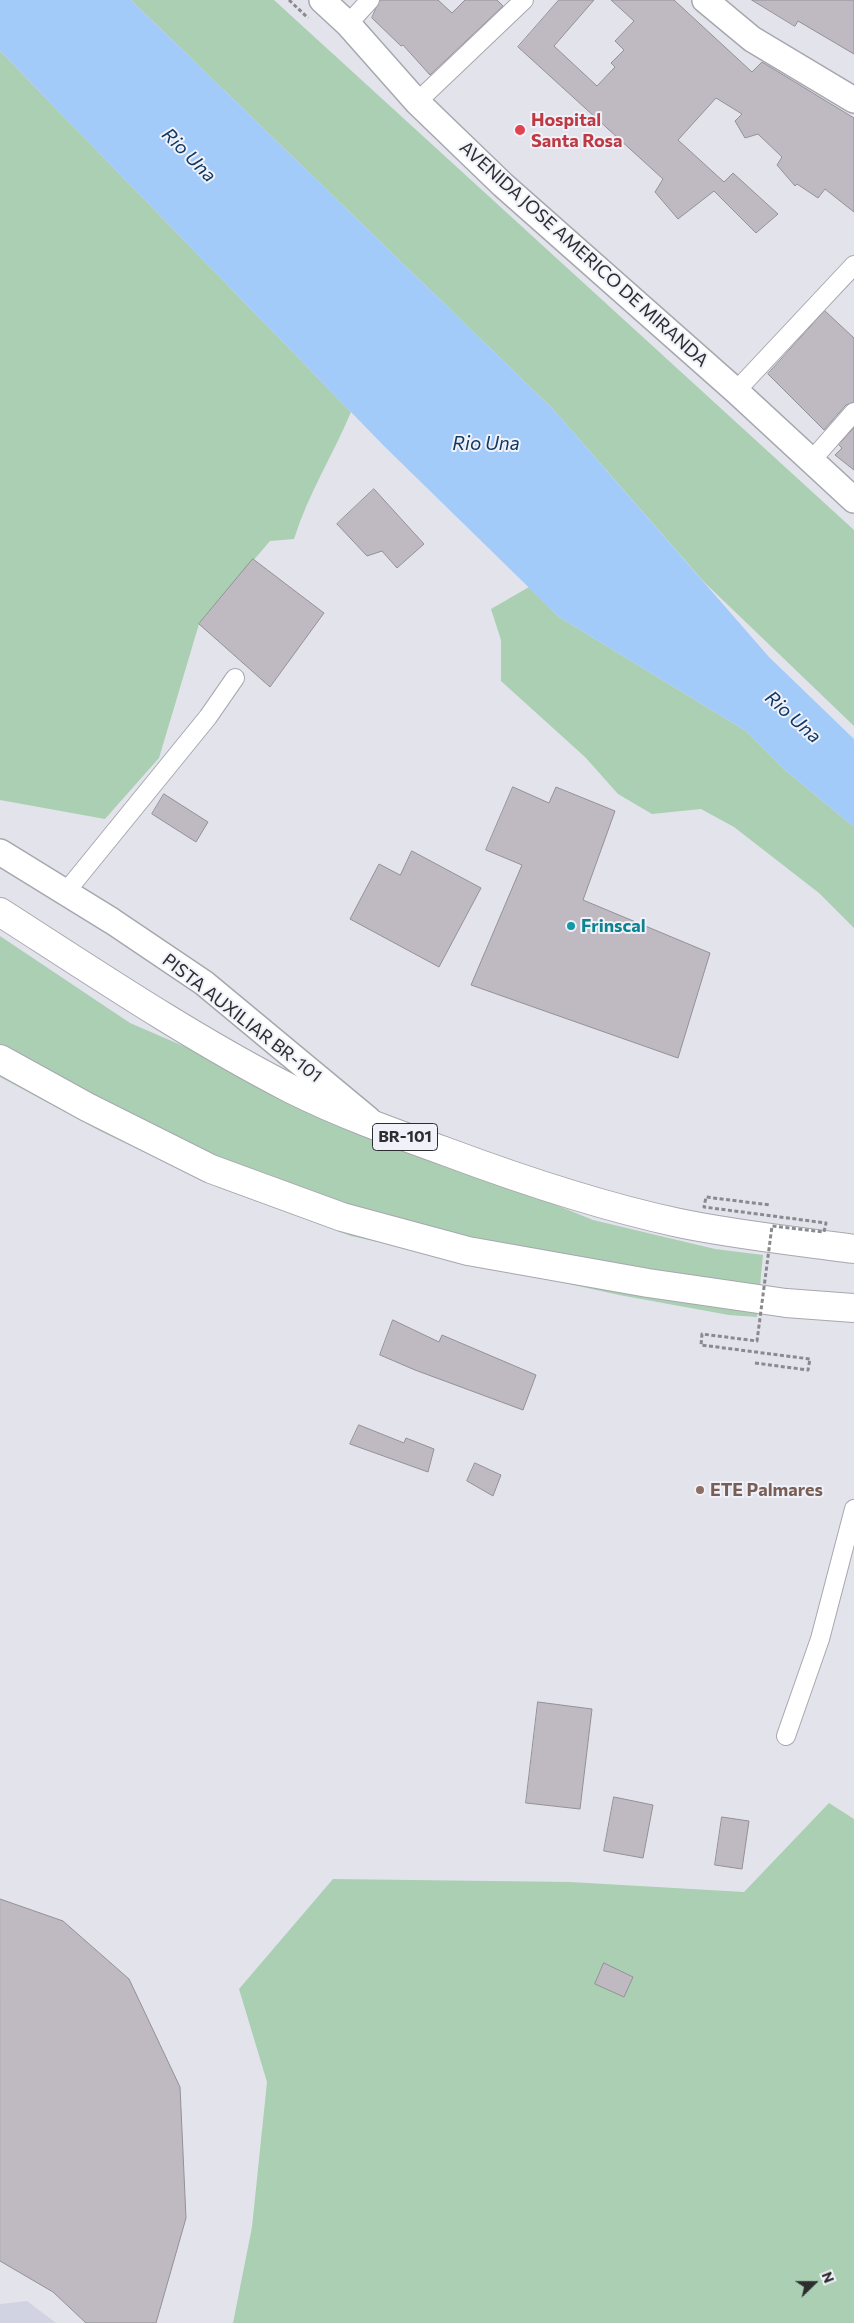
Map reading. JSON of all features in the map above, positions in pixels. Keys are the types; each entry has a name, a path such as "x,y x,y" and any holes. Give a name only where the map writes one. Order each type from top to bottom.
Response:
{"highway":[{"name":"BR-101","path":"0,912 122,990 242,1063 293,1089 377,1127 496,1170 612,1206 679,1223 854,1249"},
{"path":"0,1059 87,1107 211,1169 342,1217 468,1252 676,1287 786,1303 854,1308"}],"main road":[{"name":"AVENIDA JOSE AMERICO DE MIRANDA","path":"322,0 348,24 417,102 503,185 736,391 854,500"},
{"path":"705,0 752,39 854,100"},
{"name":"PISTA AUXILIAR BR-101","path":"0,852 170,959 204,983 377,1127"}],"street":[{"path":"348,24 370,0"},
{"path":"417,102 524,0"},
{"path":"736,391 854,265"},
{"path":"811,461 854,412"},
{"path":"65,893 208,717 235,678"},
{"path":"786,1736 820,1638 854,1509"}],"path":[{"path":"755,1363 808,1370 810,1359 701,1344 702,1334 757,1341 772,1226 824,1232 826,1223 704,1207 706,1197 770,1206"}],"shaded area":[{"path":"27,2301 56,2323 0,2323 0,2304"}],"green space":[{"path":"131,0 274,0 854,530 854,726 704,582 553,409"},
{"path":"0,51 351,412 313,490 294,539 270,541 199,624 159,758 105,819 0,800"},
{"path":"529,587 559,617 746,731 785,770 854,827 854,928 819,893 734,827 701,809 652,814 618,794 585,757 501,681 501,640 491,609"},
{"path":"0,936 130,1023 485,1176 593,1220 715,1249 763,1255 757,1317 729,1315 619,1295 351,1236 217,1187 100,1131 0,1077"},
{"path":"829,1803 854,1819 854,2323 233,2323 252,2227 267,2082 239,1989 333,1879 570,1882 744,1892"}],"water":[{"name":"Rio Una","path":"0,0 131,0 553,409 769,657 854,739 854,827 785,770 746,731 559,617 384,446 0,51"}],"building":[{"path":"380,0 438,0 452,13 465,0 497,0 503,6 430,75 403,45 401,46 372,18"},
{"path":"559,0 594,0 554,46 597,86 615,67 611,63 624,50 615,41 634,21 611,0 674,0 752,72 762,62 854,118 854,212 825,189 818,198 797,184 795,186 777,165 782,157 758,134 745,138 735,121 742,114 716,98 678,140 724,182 733,173 778,214 756,233 714,191 678,219 655,192 663,179 518,47"},
{"path":"752,0 854,0 854,54 798,21 795,26"},
{"path":"825,311 854,338 854,402 846,405 824,430 768,374"},
{"path":"854,428 854,470 835,455 842,448 839,445"},
{"path":"374,489 424,544 397,568 382,551 367,556 337,524"},
{"path":"253,559 324,613 270,687 199,624"},
{"name":"Frinscal","path":"513,787 549,803 556,787 615,811 583,900 710,953 678,1058 471,985 522,865 486,850"},
{"path":"164,794 208,822 196,842 152,814"},
{"path":"412,851 481,888 439,967 350,919 379,864 400,875"},
{"path":"393,1320 439,1342 442,1335 536,1375 523,1410 380,1355"},
{"path":"359,1425 404,1443 406,1438 434,1449 428,1472 350,1444"},
{"path":"475,1463 501,1475 493,1496 467,1481"},
{"path":"538,1702 592,1709 580,1809 526,1803"},
{"path":"614,1797 653,1805 643,1858 604,1851"},
{"path":"722,1817 749,1821 742,1869 715,1865"},
{"path":"0,1899 63,1921 129,1979 180,2087 186,2218 156,2323 86,2323 53,2292 0,2261"},
{"path":"604,1963 633,1977 624,1997 595,1984"}],"place":[{"name":"Hospital Santa Rosa","path":"520,130"},
{"name":"Frinscal","path":"571,926"},
{"name":"ETE Palmares","path":"700,1490"}]}
